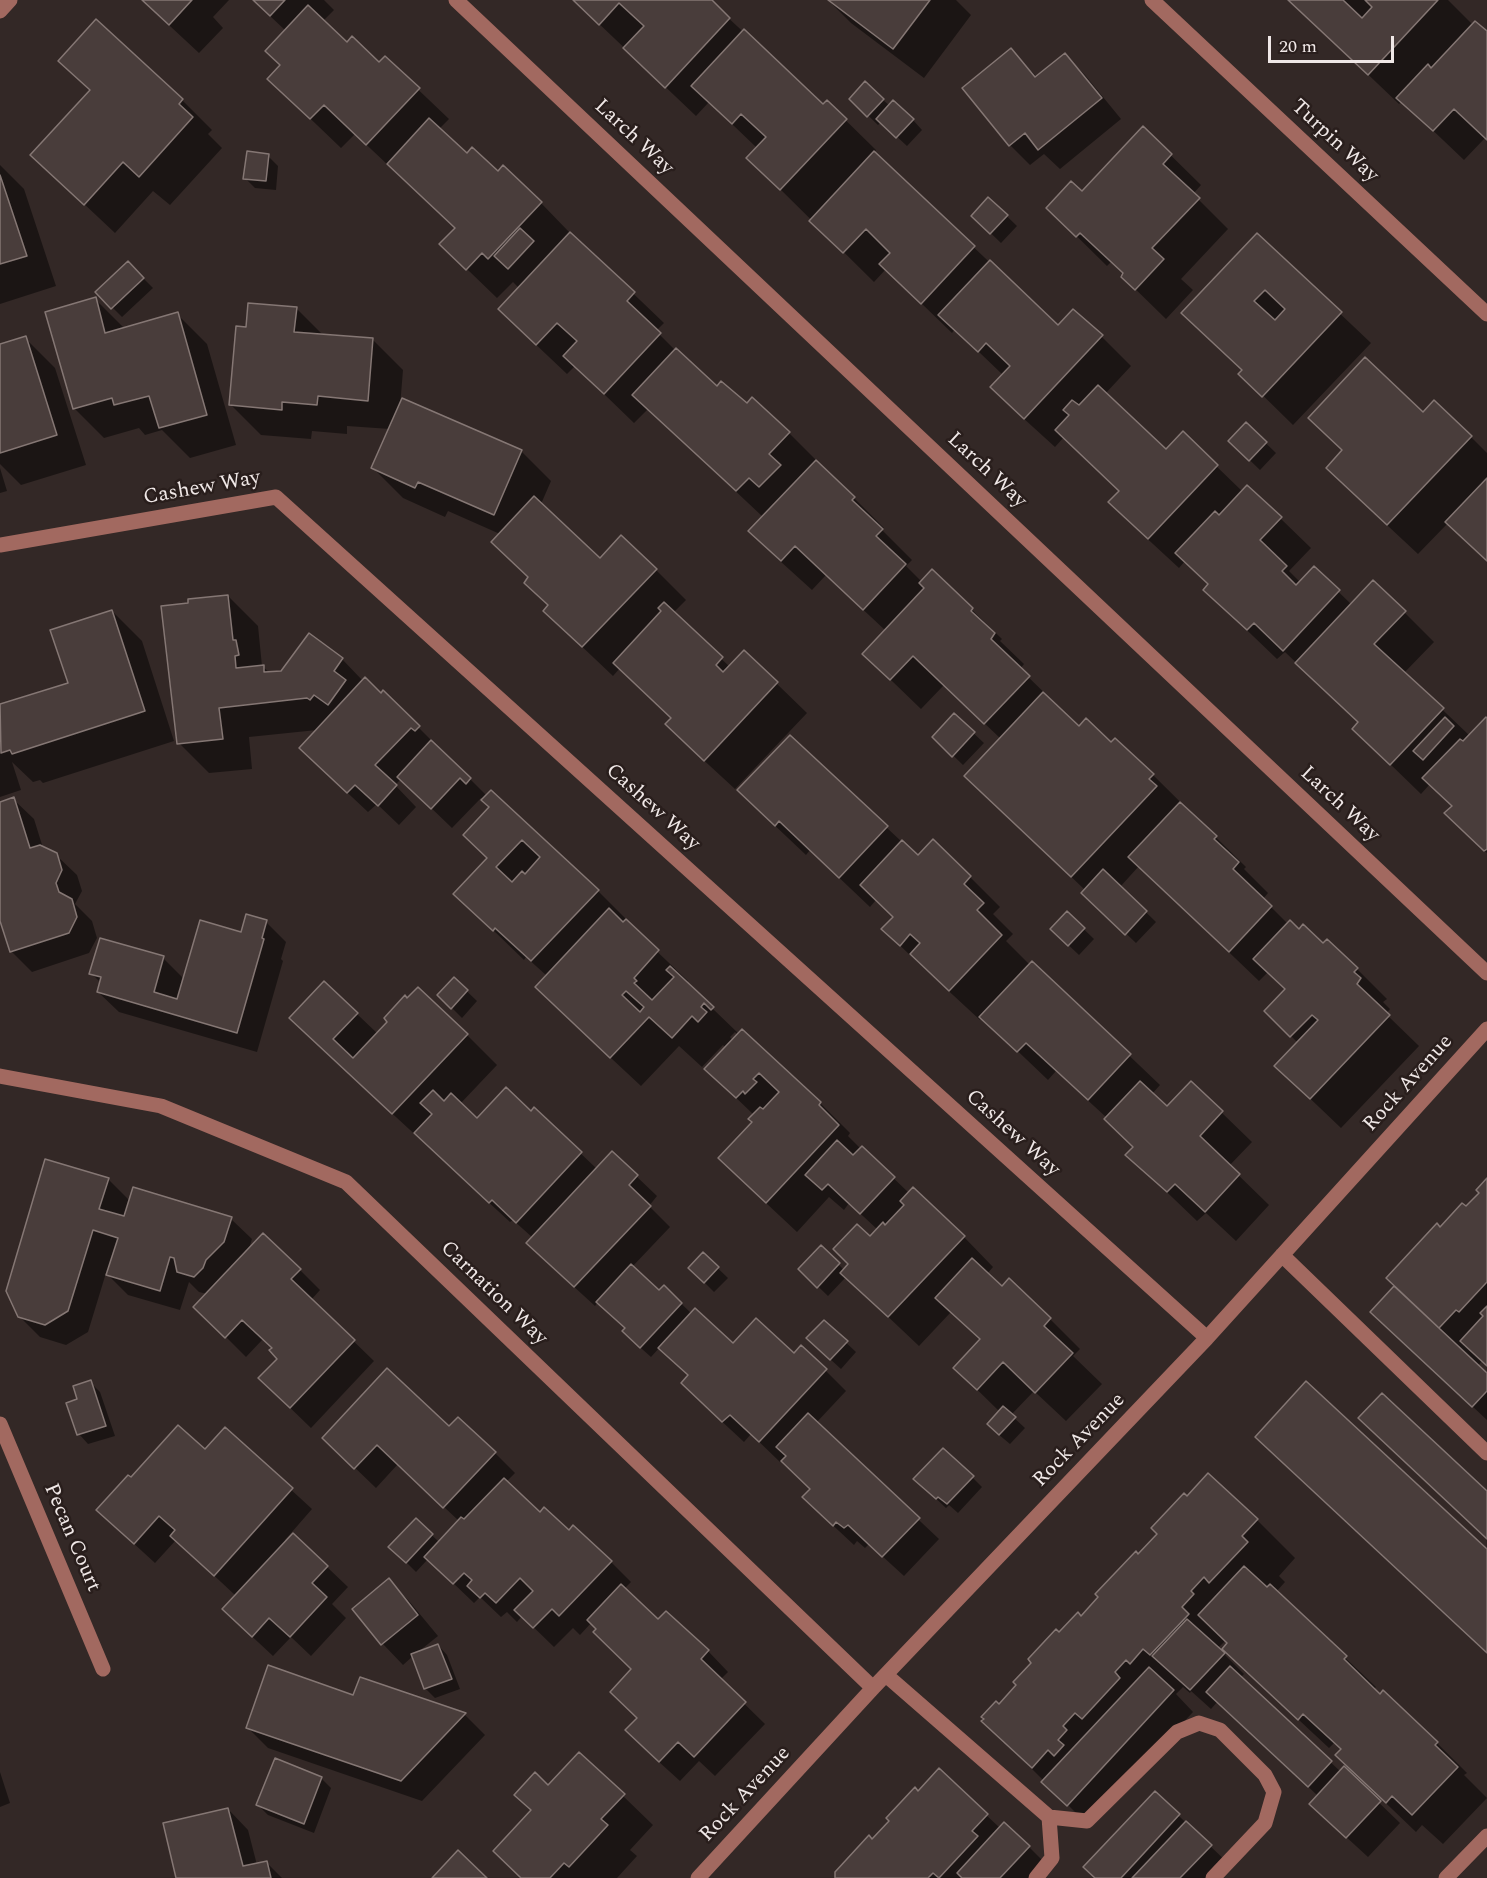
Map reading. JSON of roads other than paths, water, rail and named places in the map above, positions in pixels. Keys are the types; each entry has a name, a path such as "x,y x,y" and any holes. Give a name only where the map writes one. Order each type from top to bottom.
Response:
{"street":[{"path":"0,11 10,0"},
{"name":"Larch Way","path":"456,0 1487,974"},
{"name":"Turpin Way","path":"1152,0 1485,307"},
{"name":"Cashew Way","path":"0,545 276,497 1207,1338"},
{"name":"Rock Avenue","path":"698,1878 873,1688 1207,1338 1487,1029"},
{"name":"Carnation Way","path":"0,1076 161,1106 346,1182 873,1688"},
{"path":"1282,1255 1487,1453"},
{"name":"Pecan Court","path":"0,1424 103,1669"},
{"path":"886,1675 1049,1817 1087,1821 1177,1732 1199,1723 1220,1730 1266,1775 1274,1792 1265,1823 1213,1878"},
{"path":"1036,1878 1052,1858 1049,1817"},
{"path":"1446,1878 1487,1836"}]}
